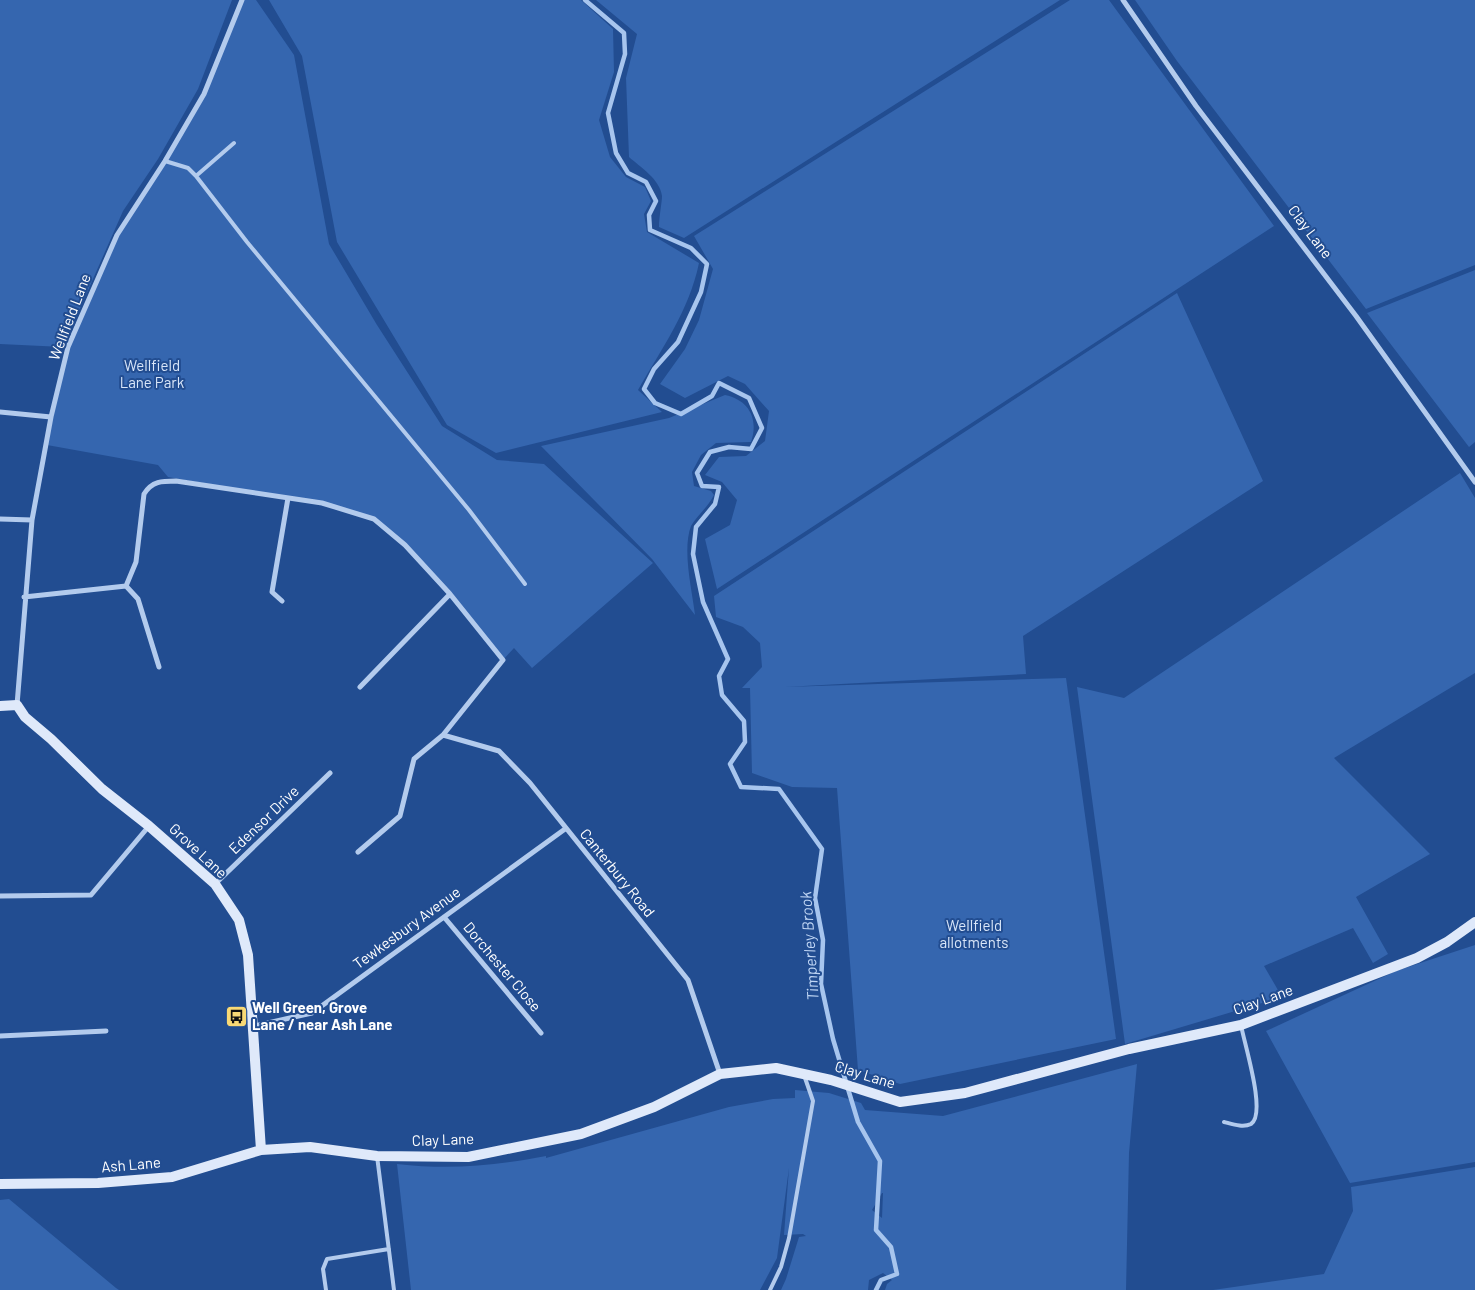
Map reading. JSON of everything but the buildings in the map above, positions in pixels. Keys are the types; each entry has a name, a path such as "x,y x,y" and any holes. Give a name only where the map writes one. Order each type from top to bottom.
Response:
{"street":[{"name":"Wellfield Lane","path":"17,705 24,597 32,520 51,417 68,347 117,235 165,161 204,94 242,0"},
{"name":"Clay Lane","path":"1123,0 1196,106 1356,316 1475,482"},
{"path":"0,412 51,417"},
{"path":"126,586 136,562 144,494 149,486 160,481 176,481 322,503 374,519 405,545 450,594 503,660 442,735 414,759 400,816 358,852"},
{"path":"282,600 272,592 288,498"},
{"path":"0,519 32,520"},
{"path":"24,597 126,586"},
{"path":"126,586 138,599 159,667"},
{"path":"360,687 450,594"},
{"path":"0,706 17,705"},
{"name":"Grove Lane","path":"17,705 25,717 51,739 102,789 149,826 214,884 239,920 248,955 261,1150"},
{"name":"Canterbury Road","path":"442,735 499,751 530,783 688,980 720,1074"},
{"name":"Edensor Drive","path":"214,884 330,773"},
{"path":"0,896 91,895 149,826"},
{"name":"Tewkesbury Avenue","path":"254,1026 312,1013 566,829"},
{"name":"Dorchester Close","path":"444,917 541,1033"},
{"name":"Clay Lane","path":"261,1150 310,1147 377,1156 468,1157 581,1134 654,1106 720,1074 776,1068 831,1080 900,1102 965,1093 1129,1049 1240,1026 1417,958 1447,942 1475,922"},
{"path":"0,1036 106,1031"},
{"name":"Ash Lane","path":"0,1184 98,1183 172,1177 261,1150"}],"lane":[{"path":"196,176 234,143"},
{"path":"165,161 188,168 196,176 247,242 469,510 525,584"},
{"path":"1224,1122 1243,1126 1252,1123 1257,1116 1256,1096 1240,1026"},
{"path":"770,1290 781,1267 789,1238 812,1110 813,1100 804,1074"},
{"path":"377,1156 394,1290"},
{"path":"326,1290 323,1269 327,1259 390,1249"}],"green space":[{"path":"0,0 232,0 198,89 158,159 123,211 63,347 0,344"},
{"name":"Wellfield Lane Park","path":"242,0 256,0 294,55 329,244 377,325 442,426 497,460 544,464 653,563 532,668 514,648 503,660 405,545 374,519 322,503 168,477 158,465 47,445 68,347 117,235 204,94"},
{"path":"269,0 581,0 613,29 614,72 599,120 610,157 626,177 645,187 651,201 644,214 647,232 699,263 682,313 638,390 662,412 496,453 447,425 337,242 302,56"},
{"path":"596,0 1060,0 684,238 659,227 662,196 658,184 629,157 626,78 637,34"},
{"path":"1070,0 1109,0 1274,226 717,589 705,539 730,525 737,500 722,482 705,475 719,457 746,456 765,441 769,411 745,384 728,376 685,398 660,384 685,349 699,320 713,269 694,236"},
{"path":"1135,0 1475,0 1475,265 1366,309 1177,61"},
{"path":"1475,270 1475,442 1469,447 1367,313"},
{"name":"Wellfield allotments","path":"1177,293 1263,481 1023,636 1026,674 785,687 1066,678 1116,1039 900,1084 858,1070 837,788 792,787 752,773 750,688 742,688 762,667 760,643 743,627 716,617 714,596"},
{"path":"725,395 740,401 746,406 753,418 753,434 751,442 716,443 701,455 692,472 694,486 711,491 714,495 691,526 688,536 689,570 695,615 652,559 541,446 669,418"},
{"path":"1460,473 1475,498 1475,673 1334,758 1430,854 1356,897 1388,954 1373,963 1353,928 1264,966 1282,997 1125,1044 1077,687 1124,698"},
{"path":"1475,945 1475,1162 1350,1183 1266,1031 1396,971"},
{"path":"1137,1064 1129,1153 1126,1290 885,1290 887,1284 892,1280 883,1273 869,1280 868,1290 781,1290 799,1237 806,1236 803,1234 784,1235 789,1168 777,1258 760,1290 411,1290 397,1164 454,1167 490,1165 546,1156 546,1158 729,1107 773,1099 795,1098 795,1090 829,1093 861,1103 865,1110 943,1116","holes":["883,1193 882,1218 872,1210"]},
{"path":"1475,1167 1475,1290 1213,1290 1324,1274 1353,1211 1351,1187"},
{"path":"9,1199 119,1290 0,1290 0,1200"}],"waterway":[{"name":"Timperley Brook","path":"585,0 624,33 625,54 608,113 616,153 628,173 646,182 656,201 649,215 650,230 691,248 707,264 701,292 678,342 654,369 644,389 655,403 681,414 712,396 719,383 749,398 762,428 751,449 729,447 710,452 697,473 702,486 719,487 715,504 696,527 693,554 703,602 728,659 719,676 722,695 744,721 745,742 730,764 741,787 779,789 822,849 815,898 823,940 821,984 833,1039 858,1122 880,1161 876,1230 891,1247 897,1274 881,1280 876,1290"}],"place":[{"name":"Well Green, Grove Lane / near Ash Lane","path":"236,1017"}]}
